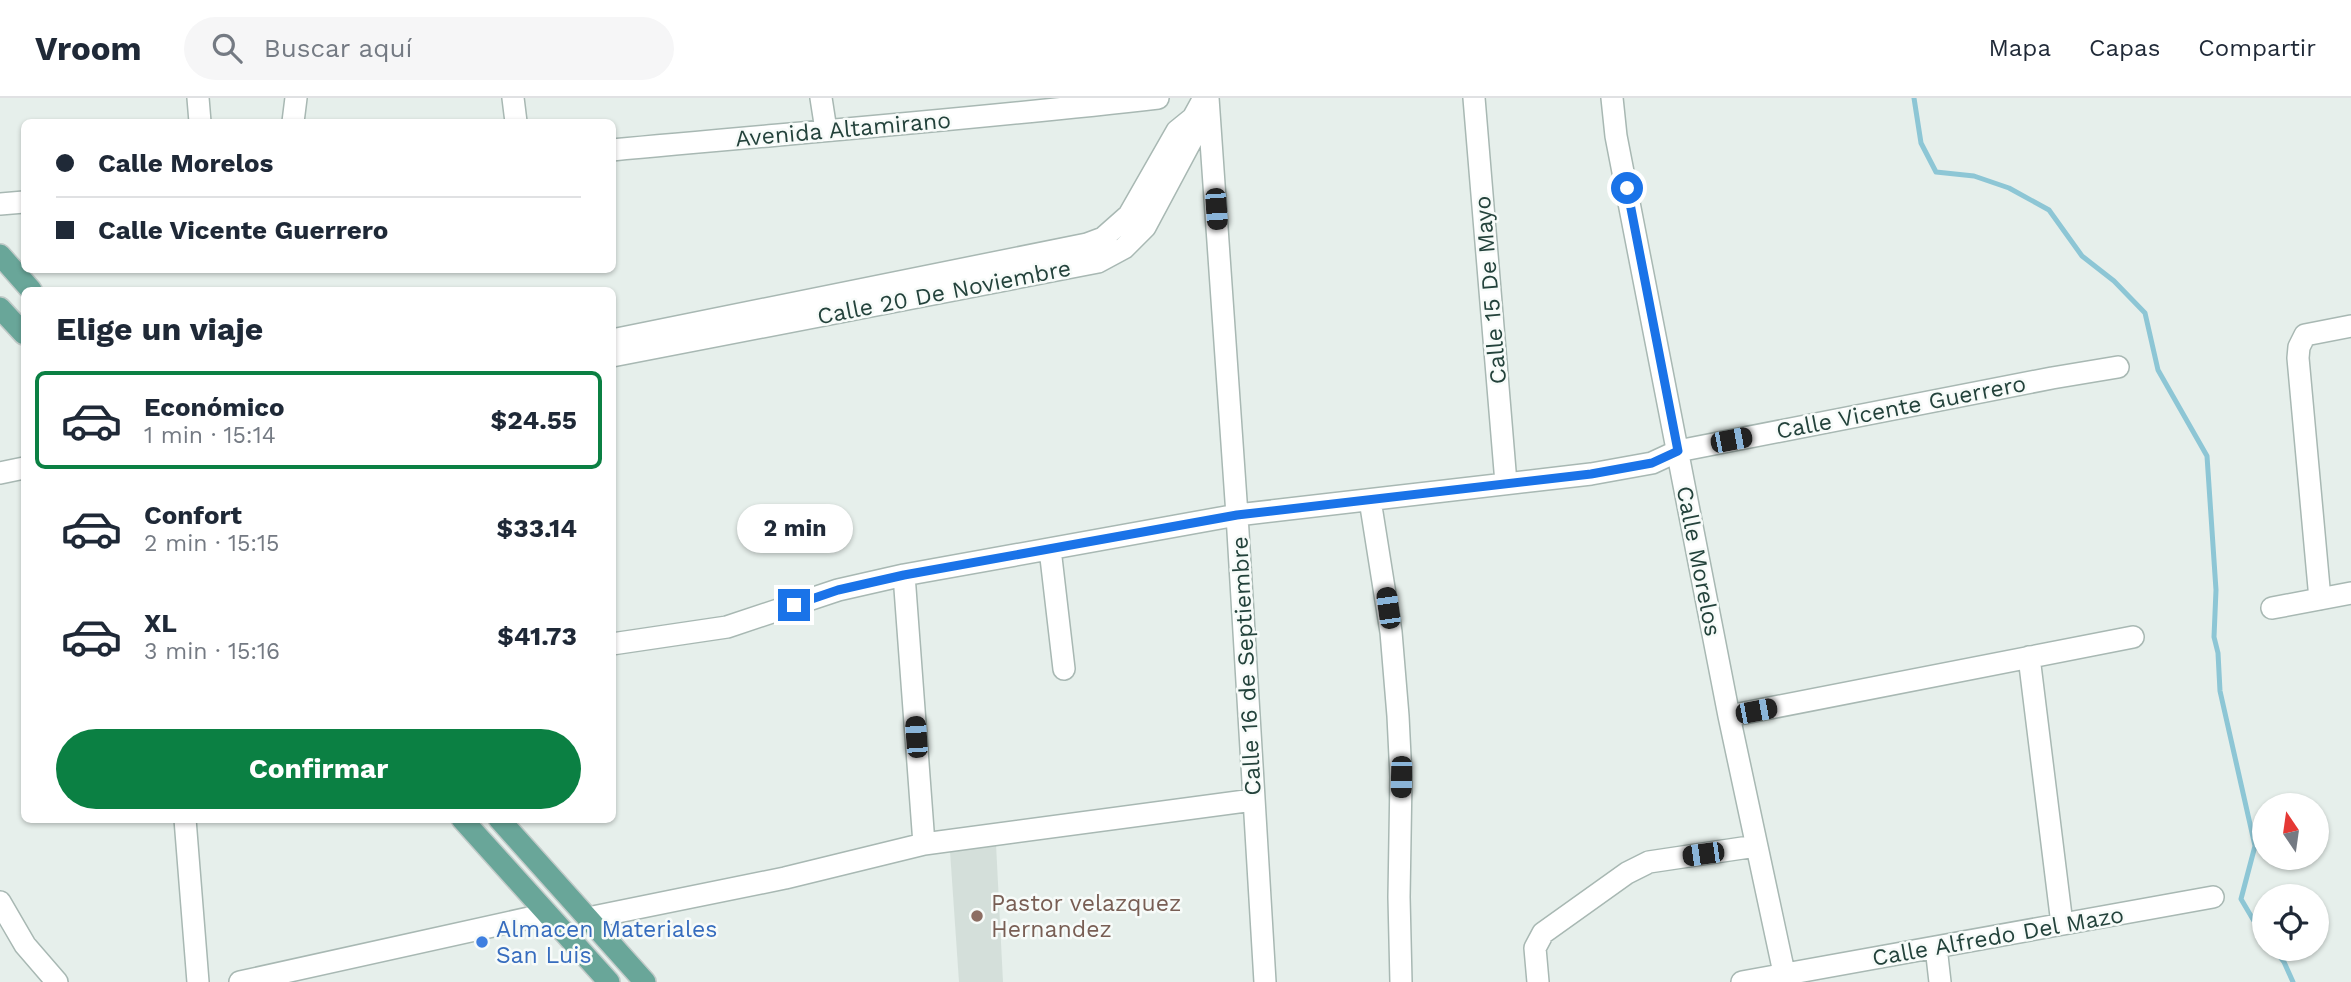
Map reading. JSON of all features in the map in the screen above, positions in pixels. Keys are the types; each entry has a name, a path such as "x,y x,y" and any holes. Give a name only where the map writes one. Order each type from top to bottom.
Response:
{"main road":[{"path":"0,255 28,287"},
{"path":"0,308 21,331"},
{"path":"466,823 609,982"},
{"path":"503,823 645,982"}],"street":[{"path":"198,98 200,119"},
{"path":"293,119 296,98"},
{"path":"513,98 516,119"},
{"path":"821,98 826,130"},
{"name":"Avenida Altamirano","path":"616,150 826,130 1011,106 1158,98"},
{"name":"Calle 20 De Noviembre","path":"616,339 912,288 1097,262 1116,253 1145,227 1192,139 1193,118 1206,98"},
{"name":"Calle 16 de Septiembre","path":"1206,98 1237,515 1265,982"},
{"name":"Calle 15 De Mayo","path":"1474,98 1506,483"},
{"name":"Calle Morelos","path":"1612,98 1616,136 1729,716 1785,979"},
{"path":"0,204 21,202"},
{"name":"Calle 20 De Noviembre","path":"616,355 912,288"},
{"path":"2320,598 2298,358 2305,335 2351,326"},
{"name":"Calle Vicente Guerrero","path":"616,643 727,627 838,590 904,575 1237,515 1591,474 1652,463 1678,451 2118,367"},
{"path":"0,472 21,468"},
{"path":"1370,500 1391,632 1398,716 1401,777 1401,982"},
{"path":"1050,549 1064,669"},
{"path":"904,575 924,844"},
{"path":"2272,608 2351,593"},
{"path":"1729,716 2133,637"},
{"path":"2029,657 2062,924"},
{"path":"588,918 785,878 924,844 1253,800"},
{"path":"185,823 198,982"},
{"path":"1538,982 1535,947 1543,933 1627,873 1649,862 1756,846"},
{"name":"Calle Alfredo Del Mazo","path":"1785,979 1936,947 2213,897"},
{"path":"0,902 25,945 57,982"},
{"path":"240,982 547,914"},
{"path":"1936,947 1940,982"},
{"path":"1742,982 1785,979"}],"shaded area":[{"name":"Pastor velazquez Hernandez","path":"996,844 1003,982 959,982 950,851"}],"waterway":[{"path":"1914,98 1921,143 1936,172 1974,176 2009,188 2049,210 2082,256 2114,281 2145,313 2158,370 2207,456 2216,590 2214,637 2218,653 2220,691 2255,846 2241,899 2252,918"},
{"path":"2283,961 2293,982"}],"place":[{"name":"Pastor velazquez Hernandez","path":"977,916"},
{"name":"Almacen Materiales San Luis","path":"482,942"}],"route":[{"path":"794,605 838,590 904,575 1237,515 1591,474 1652,463 1678,451 1627,188"}]}
